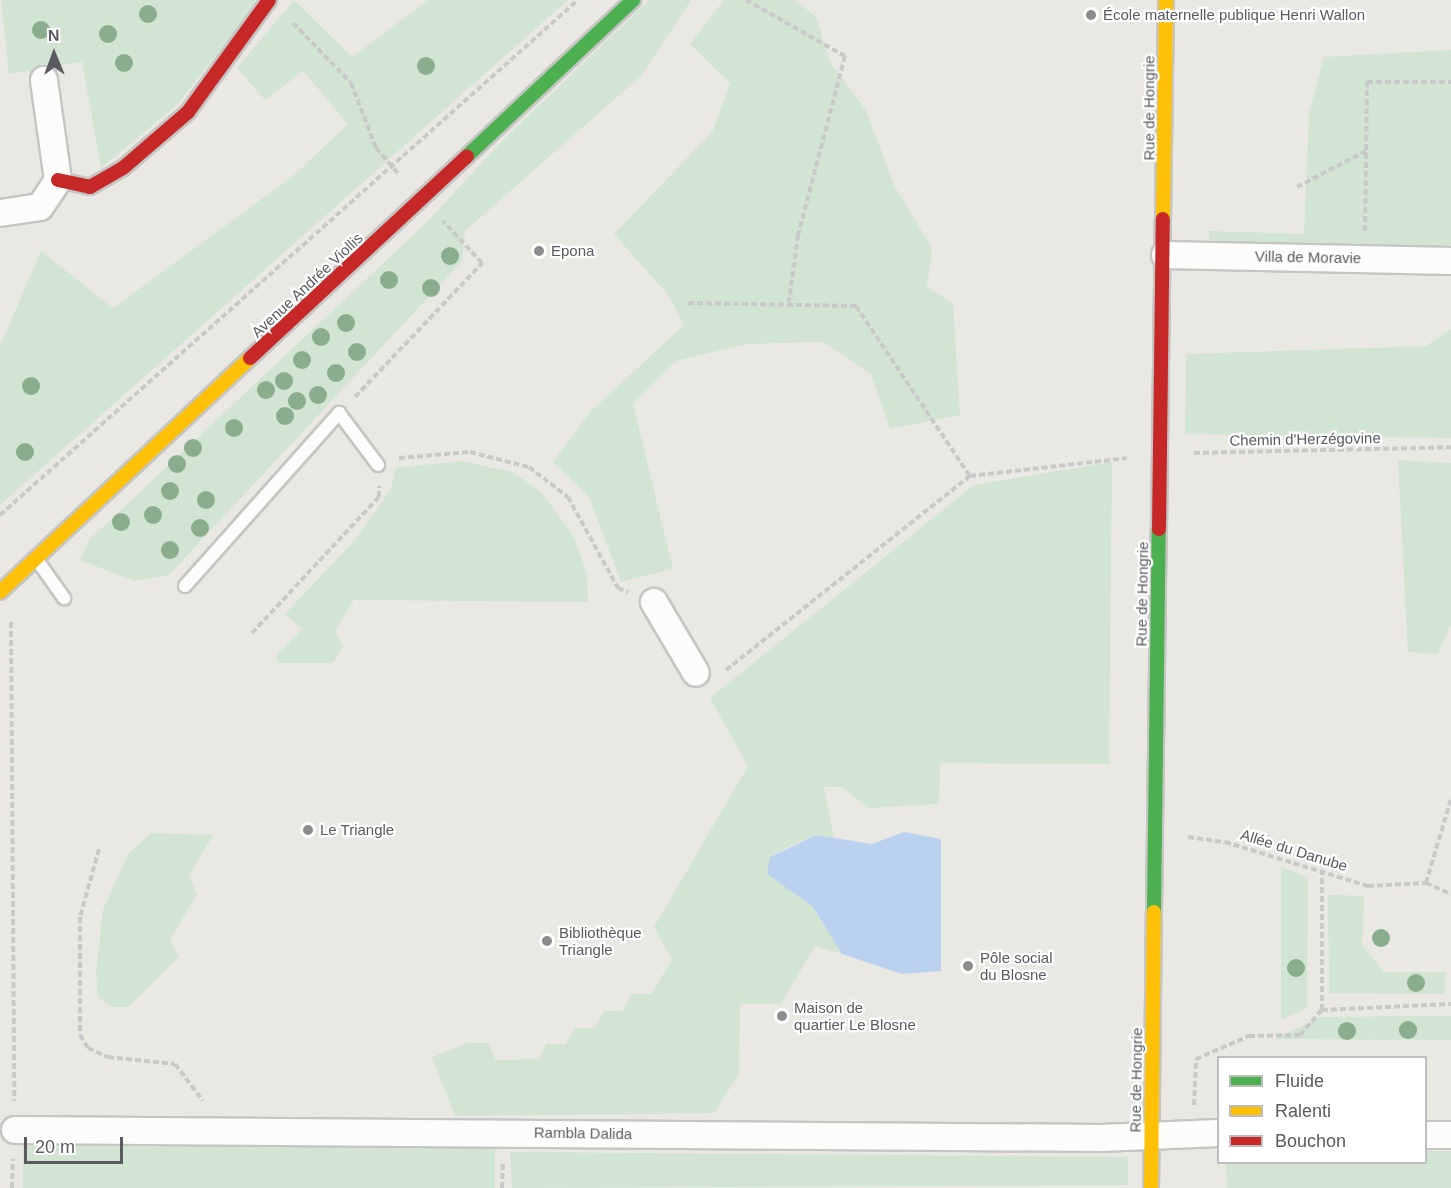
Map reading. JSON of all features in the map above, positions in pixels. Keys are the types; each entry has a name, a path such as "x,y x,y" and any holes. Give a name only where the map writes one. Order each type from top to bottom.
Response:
{"street":[{"path":"58,180 90,187 139,154 188,112 269,0"},
{"name":"Avenue Andrée Viollis","path":"5,587 423,200 633,0"},
{"name":"Rue de Hongrie","path":"1151,1188 1160,454 1165,255 1166,0"},
{"path":"0,213 40,207 58,180 44,80"},
{"name":"Villa de Moravie","path":"1165,255 1365,257 1451,261"},
{"path":"654,602 696,673"},
{"name":"Rambla Dalida","path":"15,1131 1151,1124 1217,1133"},
{"path":"1427,1135 1451,1135"}],"lane":[{"path":"185,586 339,413 378,465"},
{"path":"36,559 64,598"}],"path":[{"path":"0,515 578,0"},
{"path":"746,0 845,56 798,235 789,302"},
{"path":"288,17 351,83 376,148 482,263 339,413"},
{"path":"1365,257 1367,82 1451,82"},
{"path":"1297,187 1366,151"},
{"path":"688,303 789,302 856,306 970,476 721,674"},
{"name":"Chemin d'Herzégovine","path":"970,476 1160,454 1451,447"},
{"path":"252,633 379,497 378,465 470,452 529,467 568,497 618,588"},
{"path":"5,587 15,1131"},
{"path":"1425,883 1451,800"},
{"name":"Allée du Danube","path":"1155,833 1225,842 1368,886 1425,883 1451,894"},
{"path":"99,849 80,917 80,1035 88,1047 108,1057 175,1064 203,1101 203,1129"},
{"path":"1151,1124 1194,1114 1196,1059 1249,1036 1300,1035 1322,1010 1322,870"},
{"path":"1322,1010 1451,1004"}],"green space":[{"path":"1,0 259,0 177,105 101,168 82,62 9,74"},
{"path":"294,0 352,57 428,0 568,0 0,505 0,346 41,251 113,308 293,176 348,124 303,71 265,100 237,68"},
{"path":"649,0 691,0 642,75 465,231 462,261 169,575 134,581 80,560 89,540 428,221 502,141"},
{"path":"724,0 795,0 816,17 831,64 866,110 894,185 932,248 927,287 953,303 960,415 890,429 871,374 823,342 746,344 676,361 633,404 673,569 621,582 589,497 553,462 590,412 684,325 669,296 614,234 713,131 730,83 690,44"},
{"path":"1451,50 1451,261 1211,248 1208,231 1304,234 1309,113 1324,57"},
{"path":"1451,329 1451,438 1185,434 1186,354 1426,346"},
{"path":"1398,460 1451,463 1451,624 1438,654 1408,652"},
{"path":"461,461 513,472 542,493 574,537 587,574 588,602 354,600 335,631 343,646 333,663 278,663 276,656 302,629 285,614 355,540 391,489 396,468"},
{"path":"1112,462 1109,764 940,763 939,804 868,808 842,787 824,787 834,838 816,835 793,844 770,857 768,874 813,907 842,954 815,946 781,1004 740,1004 739,1074 714,1113 455,1116 432,1057 468,1043 488,1043 496,1060 539,1059 546,1044 566,1044 575,1028 595,1028 604,1011 623,1011 631,994 651,994 672,960 654,927 748,766 710,698 974,485"},
{"path":"151,833 213,835 189,876 197,894 170,940 179,957 128,1007 111,1007 98,997 96,973 103,910 128,854"},
{"path":"1281,866 1308,878 1307,1008 1281,1020"},
{"path":"1328,895 1364,896 1362,945 1384,972 1445,972 1445,994 1329,993"},
{"path":"1451,1016 1451,1040 1275,1039 1321,1017"},
{"path":"23,1146 495,1146 495,1188 23,1188"},
{"path":"1427,1151 1451,1151 1451,1188 1227,1188 1226,1164 1427,1164"},
{"path":"510,1152 1128,1157 1128,1185 512,1188"}],"water":[{"path":"904,832 941,839 941,971 902,974 842,954 813,907 767,874 770,857 816,835 872,844"}],"traffic: fast":[{"path":"467,156 633,0"},
{"path":"1154,912 1159,529"}],"traffic: slow":[{"path":"1163,219 1166,0"},
{"path":"0,592 250,358"},
{"path":"1151,1188 1154,912"}],"traffic: jam":[{"path":"58,180 90,187 123,168 188,112 269,0"},
{"path":"250,358 467,156"},
{"path":"1159,529 1163,219"}],"place":[{"name":"École maternelle publique Henri Wallon","path":"1091,15"},
{"name":"Epona","path":"539,251"},
{"name":"Le Triangle","path":"308,830"},
{"name":"Bibliothèque Triangle","path":"547,941"},
{"name":"Pôle social du Blosne","path":"968,966"},
{"name":"Maison de quartier Le Blosne","path":"782,1016"}]}
